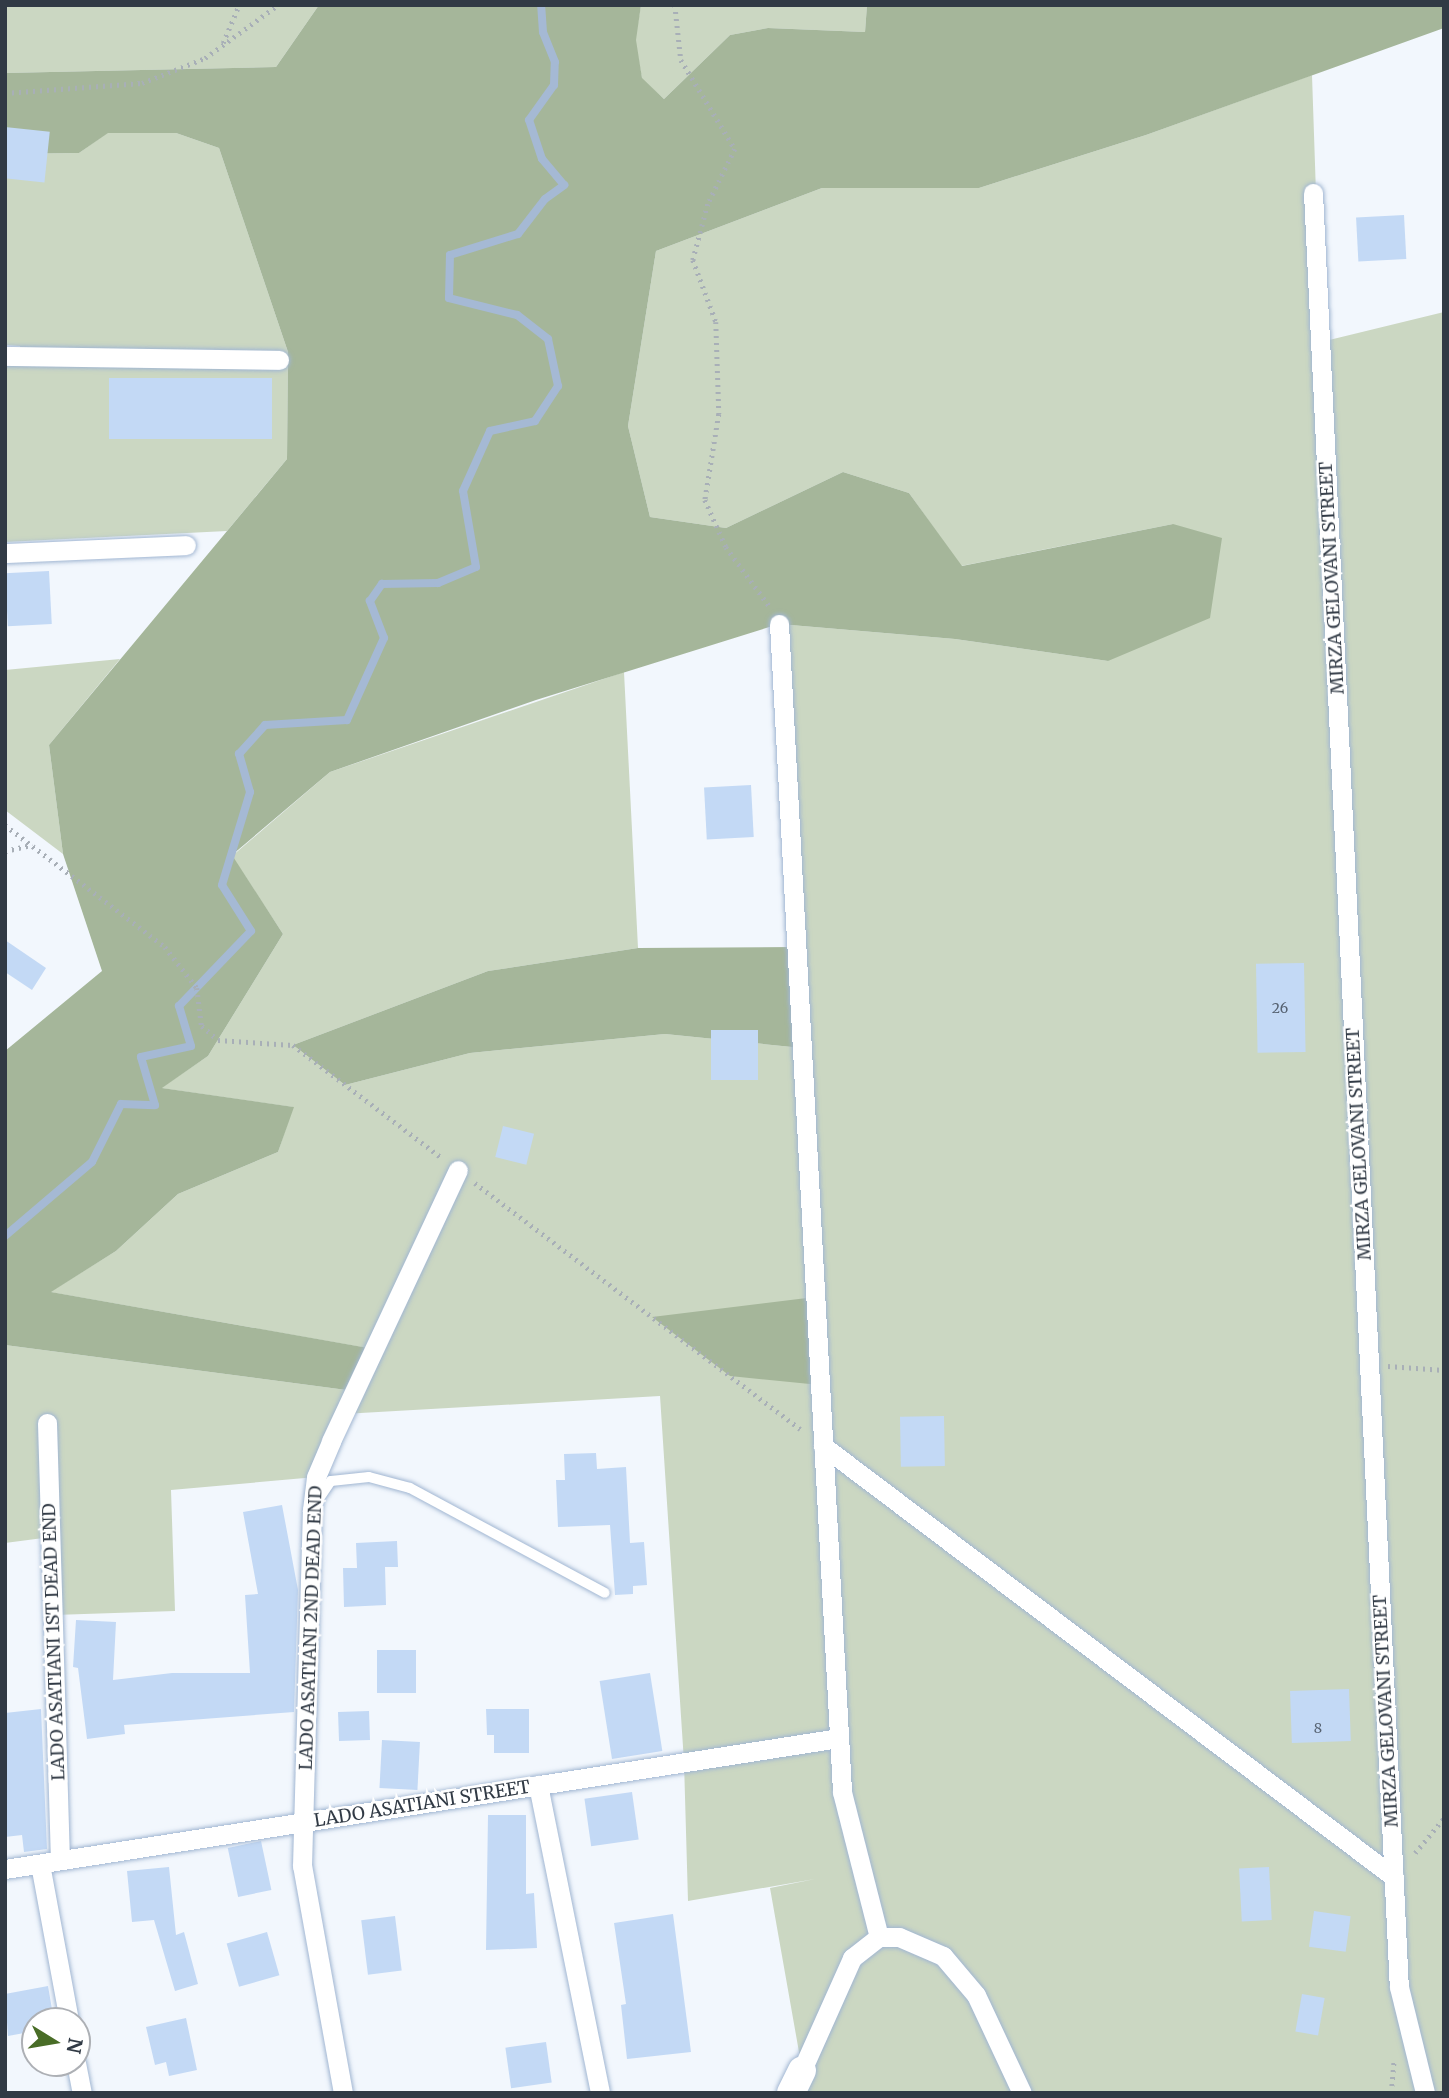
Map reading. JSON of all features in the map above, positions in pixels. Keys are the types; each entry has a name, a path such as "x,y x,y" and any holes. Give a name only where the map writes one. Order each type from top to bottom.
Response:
{"street":[{"name":"MIRZA GELOVANI STREET","path":"1313,193 1399,1987 1425,2093"},
{"path":"5,356 279,360"},
{"path":"5,553 186,545"},
{"path":"779,624 842,1792 879,1937"},
{"name":"LADO ASATIANI 2ND DEAD END","path":"343,2093 302,1866 312,1510 316,1477 458,1170"},
{"name":"LADO ASATIANI 1ST DEAD END","path":"47,1423 60,1860"},
{"path":"823,1446 1394,1877"},
{"name":"LADO ASATIANI STREET","path":"5,1869 839,1738"},
{"path":"538,1785 600,2093"},
{"path":"40,1864 66,2007"},
{"path":"797,2081 852,1958 879,1937 919,1943 943,1956 976,1995 1022,2093"}],"lane":[{"path":"312,1510 331,1480 369,1477 410,1488 605,1593"}],"path":[{"path":"222,45 239,5"},
{"path":"5,93 142,83 205,58 278,5"},
{"path":"675,5 681,60 735,149 708,204 693,260 716,322 719,414 705,499 726,547 761,590 779,624"},
{"path":"5,825 165,947 197,988 202,1026 218,1041 293,1045 823,1446"},
{"path":"5,851 32,845"},
{"path":"1370,1365 1444,1370"},
{"path":"1394,1877 1444,1818"}],"green space":[{"path":"5,5 319,5 276,67 5,73"},
{"path":"319,5 641,5 636,40 642,78 664,99 730,35 768,28 865,32 867,5 1444,5 1444,28 1146,135 979,188 822,188 656,251 628,426 650,517 726,528 843,472 909,493 962,566 1173,524 1222,538 1210,618 1108,661 955,639 779,624 536,700 330,772 232,855 283,934 208,1056 162,1088 294,1107 278,1152 178,1194 116,1251 51,1292 374,1349 354,1391 5,1345 5,1051 102,971 63,854 49,745 287,459 288,352 219,148 176,133 108,133 79,153 5,154 5,73 276,67"},
{"path":"641,5 867,5 865,32 768,28 730,35 664,99 642,79 635,40"},
{"path":"1312,75 1321,342 1444,312 1444,2093 791,2093 802,2069 770,1888 815,1879 688,1901 684,1762 660,1396 343,1414 316,1477 171,1490 175,1611 54,1615 51,1537 5,1543 5,1345 354,1391 373,1349 50,1292 116,1251 178,1194 278,1152 293,1107 161,1088 208,1056 283,934 232,856 330,772 624,672 638,948 488,971 293,1045 345,1085 470,1053 665,1034 802,1048 779,624 955,639 1108,661 1173,524 961,566 909,493 843,472 726,528 650,517 628,426 656,251 822,188 979,188 1146,135"},
{"path":"107,133 176,133 219,148 288,352 287,459 227,531 5,542 5,364 21,363 20,346 5,345 5,154 79,153"},
{"path":"120,659 49,745 63,854 5,810 5,670"},
{"path":"796,947 802,1048 665,1034 470,1053 345,1085 293,1045 488,971 638,948"},
{"path":"815,1297 820,1385 730,1376 652,1317"}],"building":[{"path":"5,127 50,132 44,182 5,178"},
{"path":"1404,215 1406,259 1358,261 1356,218"},
{"path":"109,378 272,378 272,439 109,439"},
{"path":"49,571 52,624 8,626 5,573"},
{"path":"751,785 754,837 707,839 704,787"},
{"path":"5,940 46,968 32,990 5,972"},
{"path":"1304,963 1306,1052 1258,1053 1256,964"},
{"path":"711,1030 758,1030 758,1080 711,1080"},
{"path":"503,1126 534,1134 526,1165 495,1157"},
{"path":"944,1416 945,1466 901,1467 900,1417"},
{"path":"596,1453 597,1469 626,1467 630,1543 644,1542 647,1585 633,1586 633,1594 615,1595 610,1525 558,1527 556,1480 565,1480 564,1454"},
{"path":"282,1505 298,1590 294,1712 124,1725 125,1734 87,1739 78,1668 73,1667 76,1620 116,1622 113,1680 172,1673 250,1673 245,1595 258,1594 243,1512"},
{"path":"397,1541 398,1567 385,1567 386,1605 344,1607 343,1568 357,1568 356,1543"},
{"path":"377,1650 416,1650 416,1693 377,1693"},
{"path":"650,1673 662,1751 612,1759 600,1681"},
{"path":"1349,1689 1351,1741 1292,1743 1290,1691"},
{"path":"41,1709 47,1849 24,1852 22,1835 5,1837 5,1713"},
{"path":"486,1709 529,1709 529,1753 494,1753 494,1735 487,1735"},
{"path":"369,1711 370,1740 339,1741 338,1712"},
{"path":"382,1740 420,1742 417,1790 379,1788"},
{"path":"632,1792 639,1840 591,1846 584,1799"},
{"path":"488,1815 526,1815 526,1894 534,1893 537,1948 486,1950"},
{"path":"261,1841 271,1890 238,1897 228,1848"},
{"path":"169,1867 176,1935 184,1932 198,1984 175,1991 154,1920 132,1922 127,1871"},
{"path":"1269,1867 1272,1920 1242,1921 1239,1869"},
{"path":"1314,1911 1351,1916 1346,1952 1309,1947"},
{"path":"673,1914 691,2052 627,2059 621,2005 626,2004 614,1923"},
{"path":"395,1916 402,1971 368,1975 361,1920"},
{"path":"267,1932 279,1975 239,1987 227,1944"},
{"path":"48,1986 52,2007 21,2007 21,2034 8,2036 5,1994"},
{"path":"1302,1994 1325,1998 1318,2035 1295,2031"},
{"path":"186,2018 197,2070 169,2076 166,2062 155,2065 146,2027"},
{"path":"546,2042 552,2083 511,2088 505,2048"}],"waterway":[{"path":"5,1236 92,1162 121,1104 155,1105 141,1057 191,1046 179,1006 251,931 222,885 250,792 239,754 265,725 347,720 384,638 370,601 382,584 438,583 476,567 463,491 490,431 535,421 558,386 548,339 517,315 449,298 450,255 518,234 545,199 564,185 542,159 529,120 554,85 555,62 543,32 541,5"}]}
